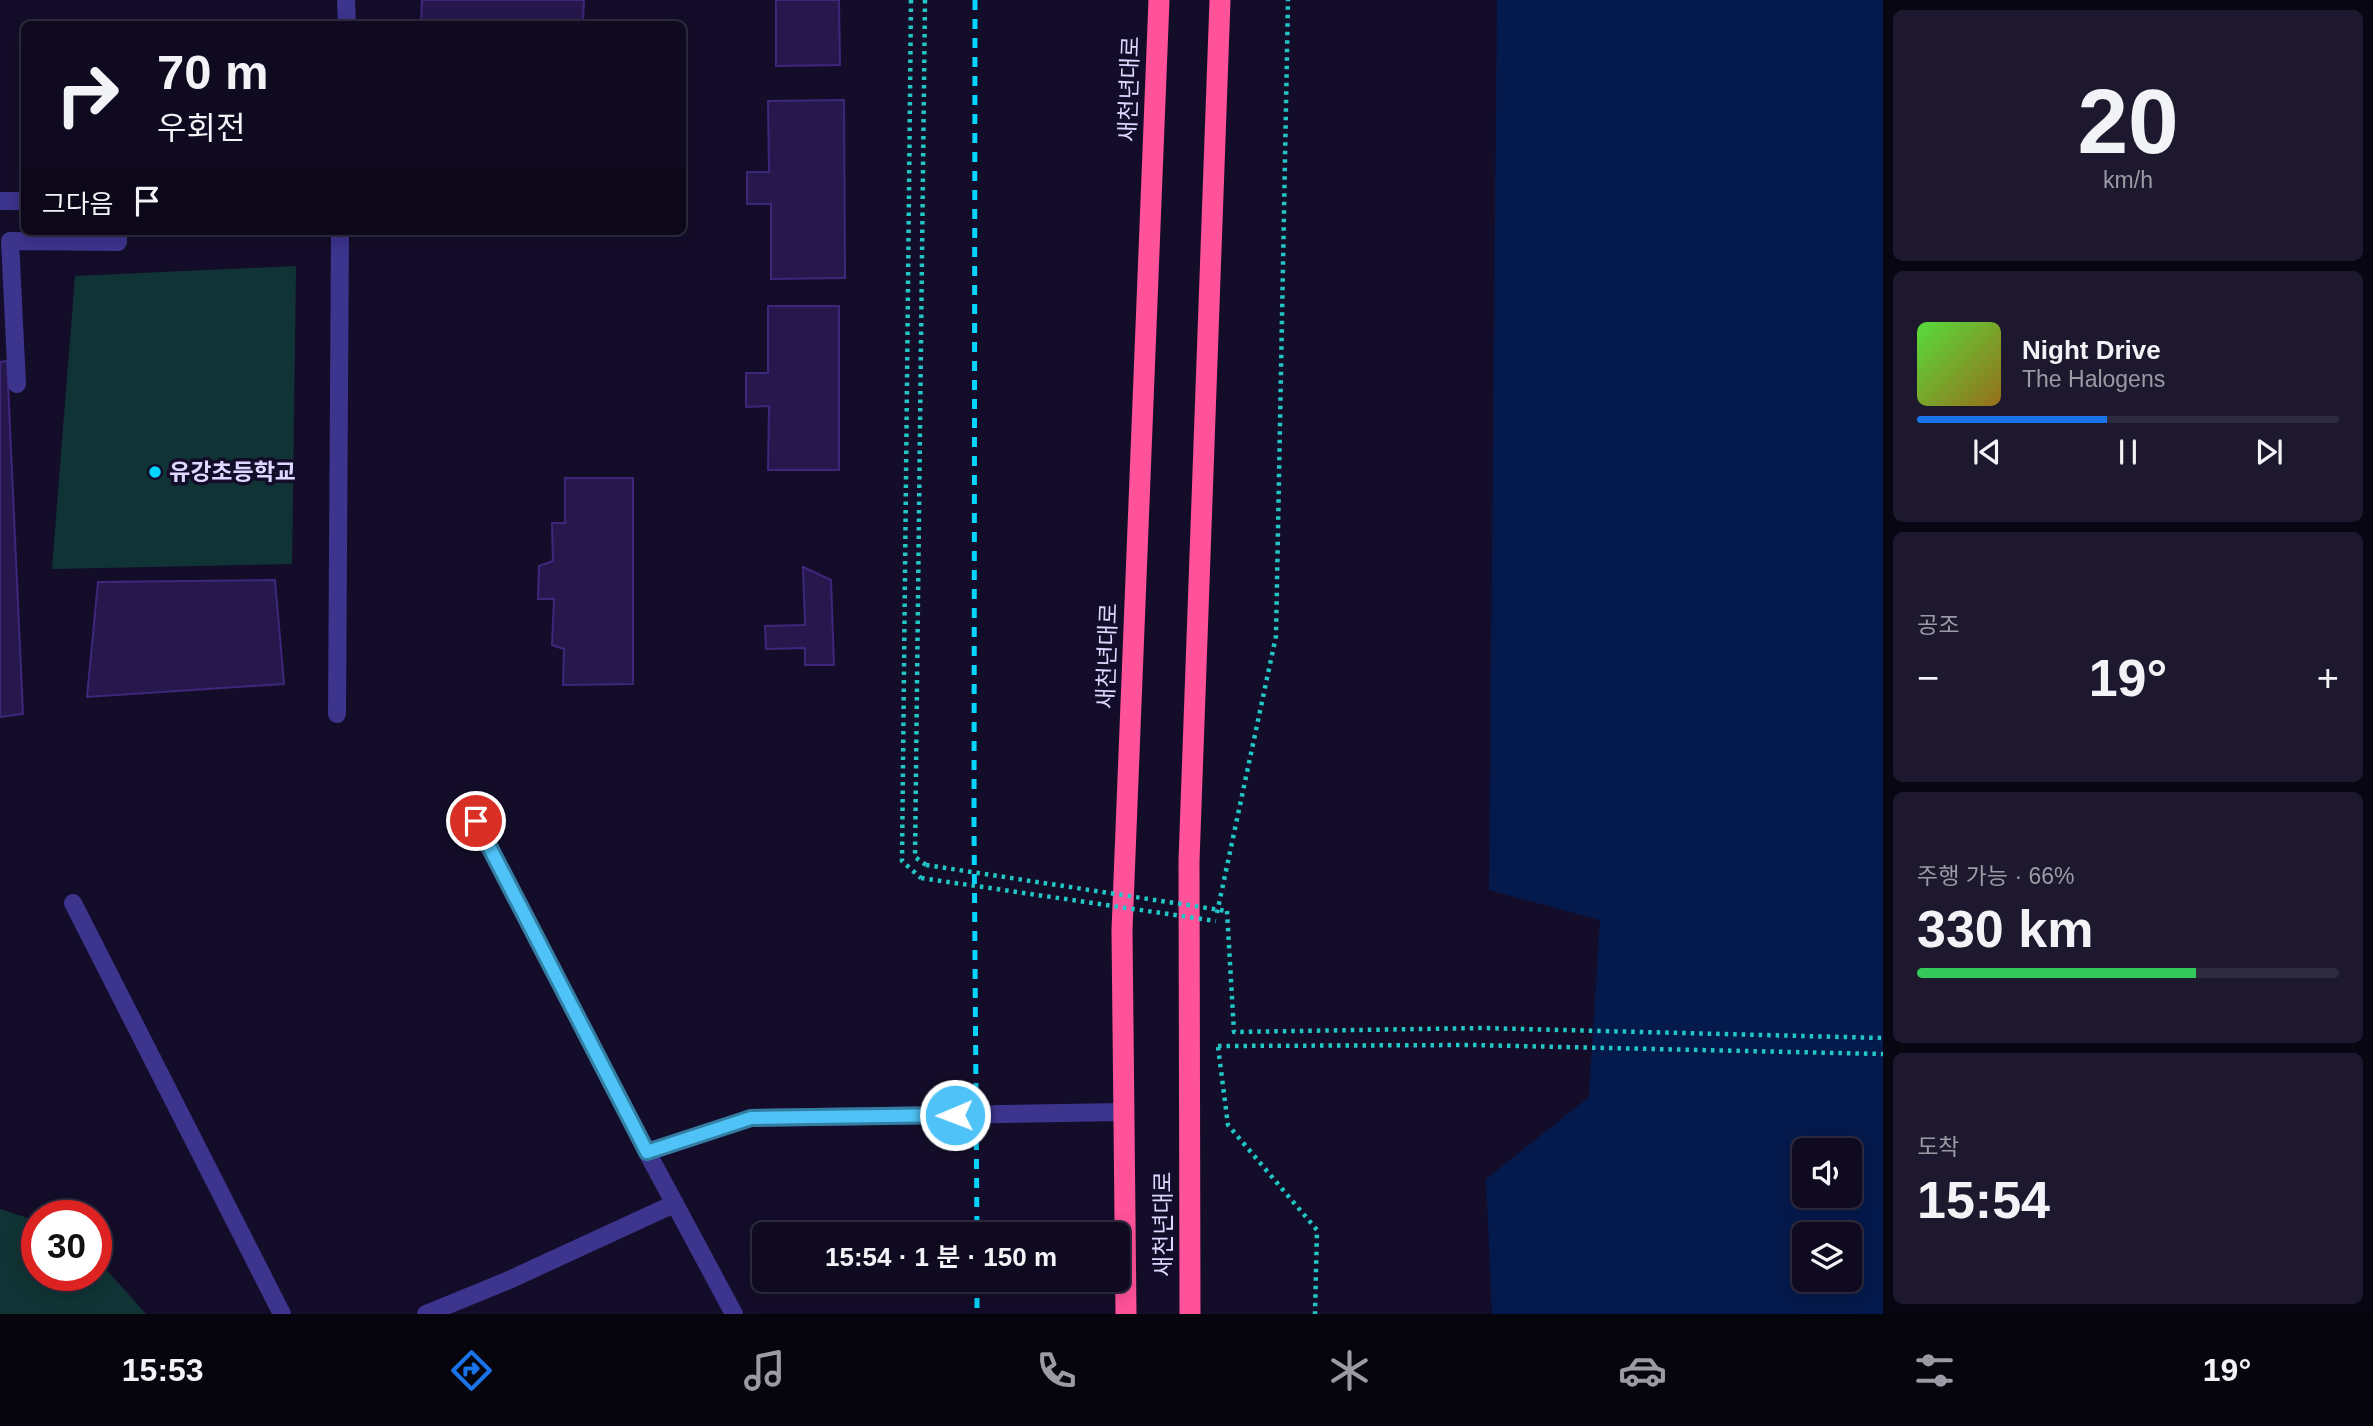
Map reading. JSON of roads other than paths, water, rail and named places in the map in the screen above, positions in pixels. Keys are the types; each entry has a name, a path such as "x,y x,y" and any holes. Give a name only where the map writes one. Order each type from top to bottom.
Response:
{"highway":[{"name":"새천년대로","path":"1126,1314 1122,930 1159,0"},
{"name":"새천년대로","path":"1190,1314 1189,861 1220,0"}],"street":[{"path":"346,0 346,21"},
{"path":"0,201 21,201"},
{"path":"18,384 6,295 10,241 118,242 118,235"},
{"path":"337,713 340,235"},
{"path":"476,821 674,1204 734,1314"},
{"path":"73,904 282,1314"},
{"path":"647,1152 751,1118 1124,1112"},
{"path":"426,1314 509,1280 674,1204"}],"water":[{"path":"1497,0 1883,0 1883,1314 1492,1314 1486,1179 1589,1097 1600,920 1489,890"}],"railway":[{"path":"975,0 974,823 977,1222"},
{"path":"977,1292 977,1314"}],"place":[{"name":"유강초등학교","path":"155,472"}]}
